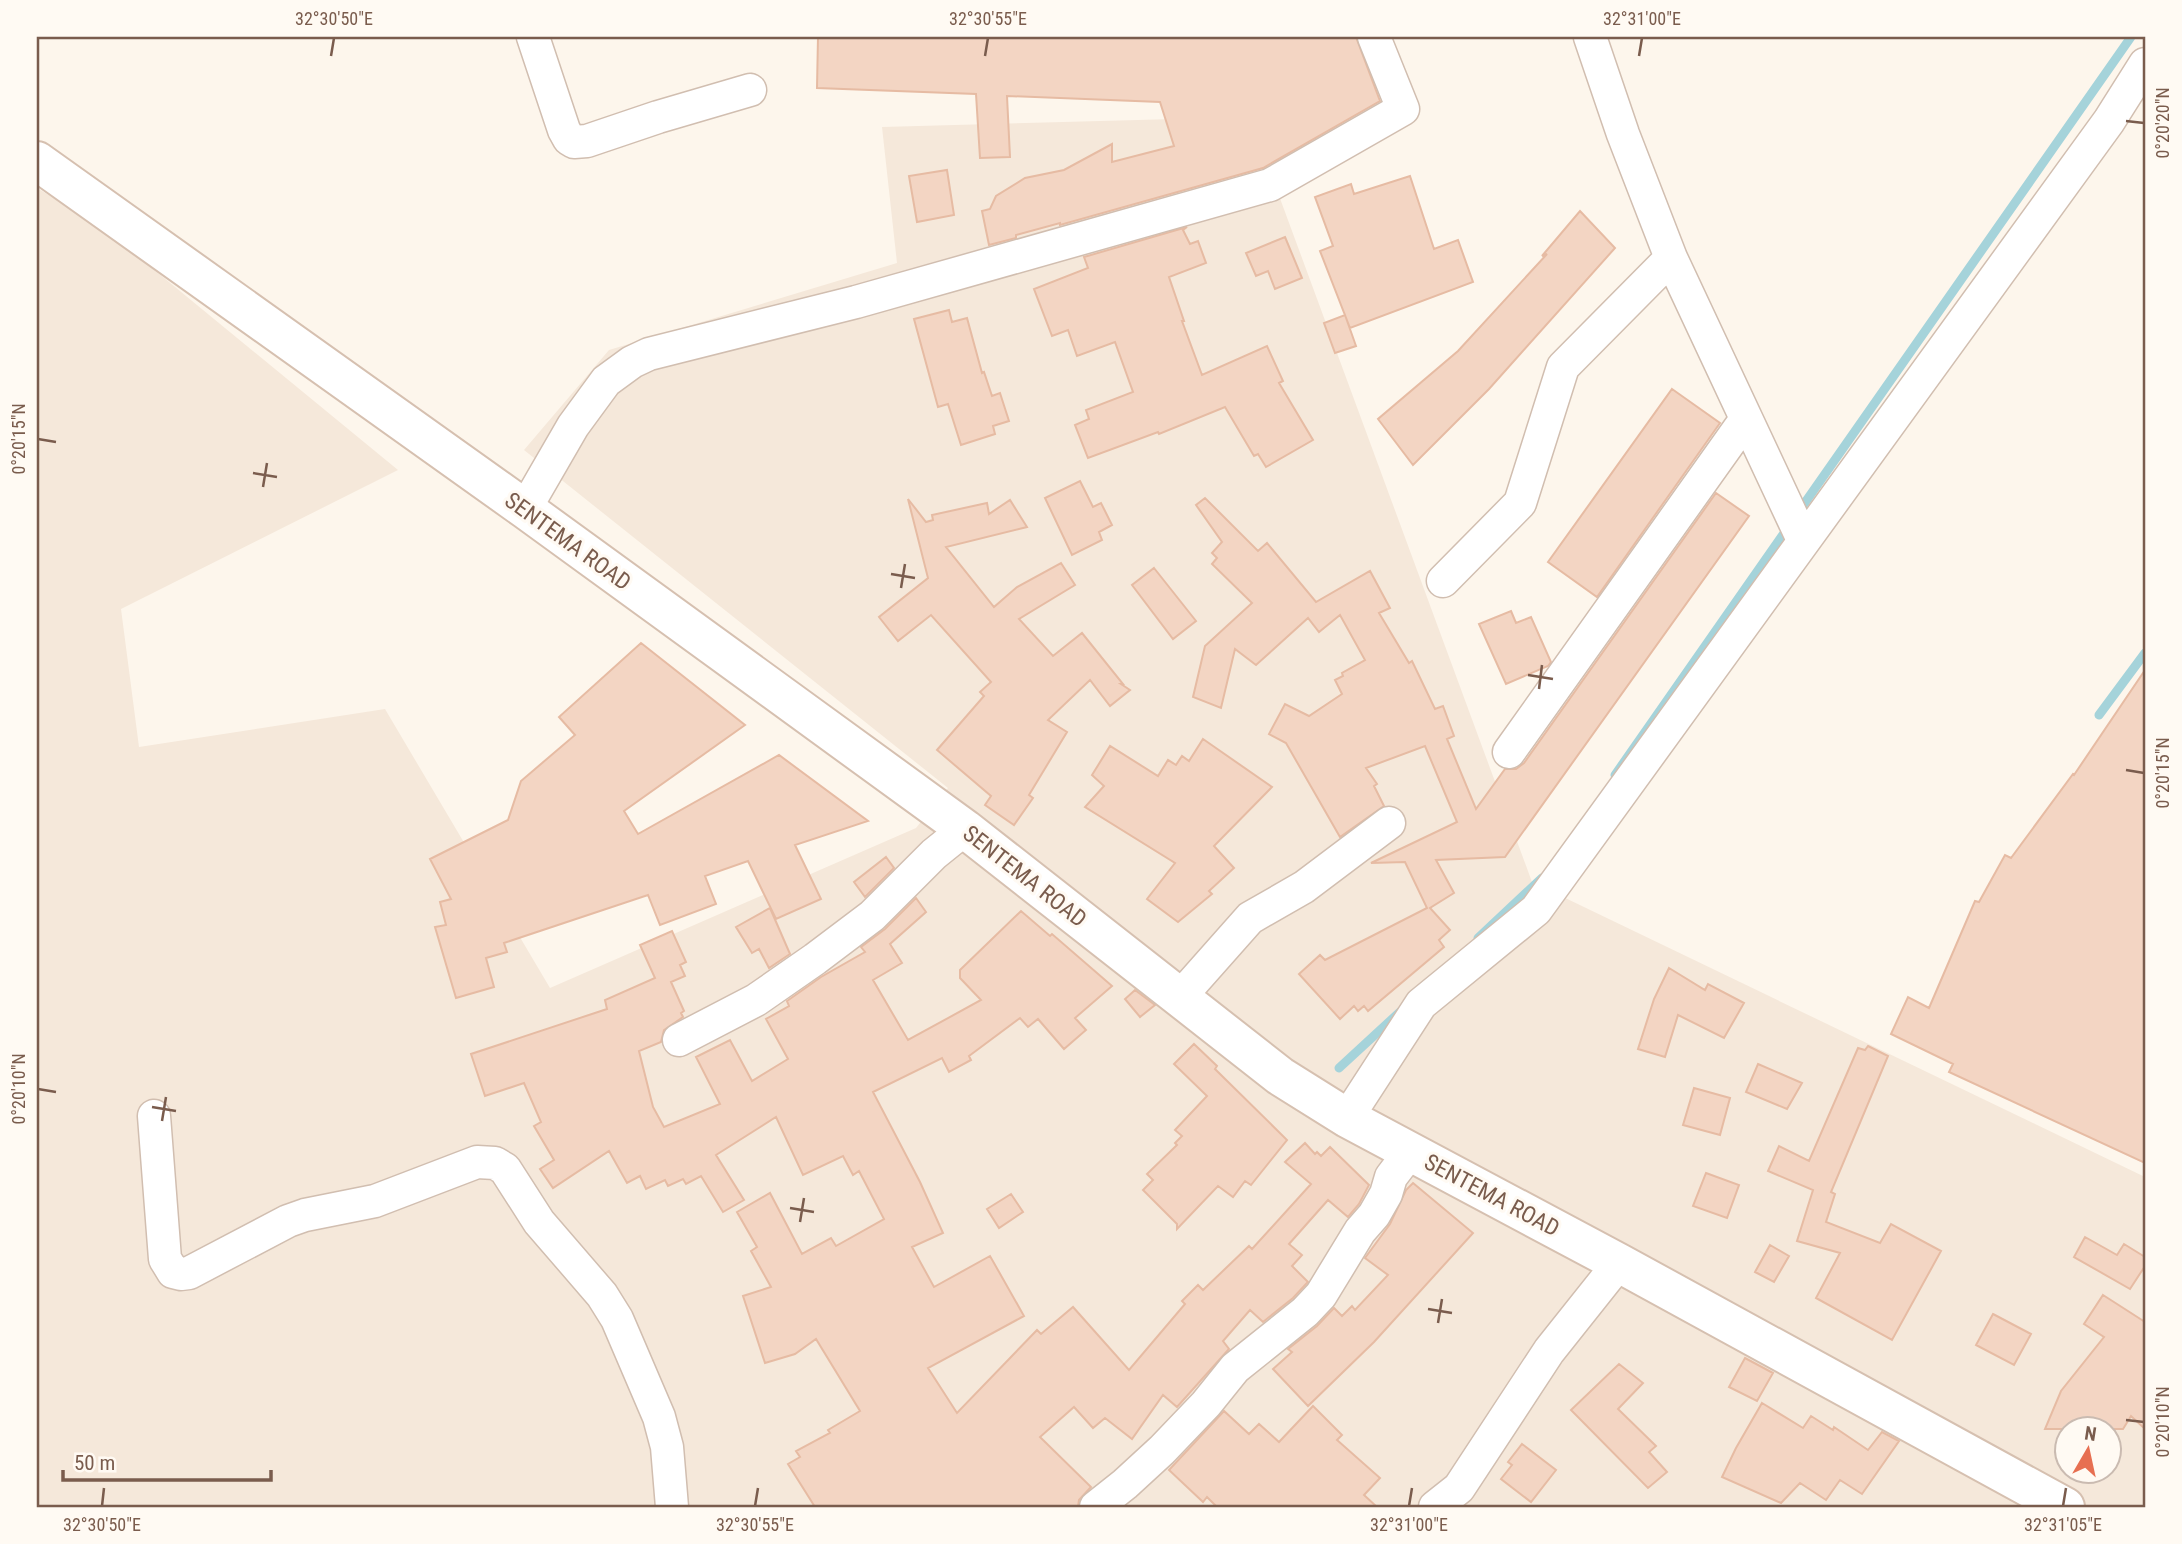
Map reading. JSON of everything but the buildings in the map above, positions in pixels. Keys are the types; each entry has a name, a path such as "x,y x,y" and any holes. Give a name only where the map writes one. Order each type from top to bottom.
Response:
{"main road":[{"name":"SENTEMA ROAD","path":"37,162 525,509 965,829 1280,1076 1347,1118 2065,1507"}],"street":[{"path":"533,37 564,130 574,142 587,141 750,90"},
{"path":"525,509 572,426 606,381 632,362 649,354 856,302 1270,185 1403,109 1374,37"},
{"path":"1590,37 1623,134 1671,258 1794,521"},
{"path":"1347,1118 1421,1004 1536,910 1794,521 2109,121 2145,64"},
{"path":"1443,581 1520,503 1563,367 1671,258"},
{"path":"1509,752 1746,419"},
{"path":"1180,997 1250,918 1304,887 1389,823"},
{"path":"679,1040 756,1000 815,959 872,916 934,854 965,829"},
{"path":"154,1116 165,1259 173,1272 181,1274 189,1273 288,1221 305,1215 375,1201 477,1162 495,1163 505,1169 539,1222 603,1295 617,1319 659,1417 667,1447 672,1507"},
{"path":"1096,1507 1162,1450 1206,1404 1235,1368 1305,1312 1321,1295 1360,1231 1374,1215 1386,1194 1391,1177 1410,1152"},
{"path":"1434,1507 1459,1488 1549,1351 1619,1263"}],"shaded area":[{"path":"1250,117 1532,882 2145,1177 2145,1507 37,1507 37,188 102,227 398,470 121,609 139,747 385,709 550,988 916,828 948,788 524,450 609,350 897,263 882,127"}],"waterway":[{"path":"1797,514 2131,37"},
{"path":"1615,775 1789,526"},
{"path":"2099,715 2145,653"},
{"path":"1478,938 1542,878"},
{"path":"1339,1068 1402,1010"}]}
